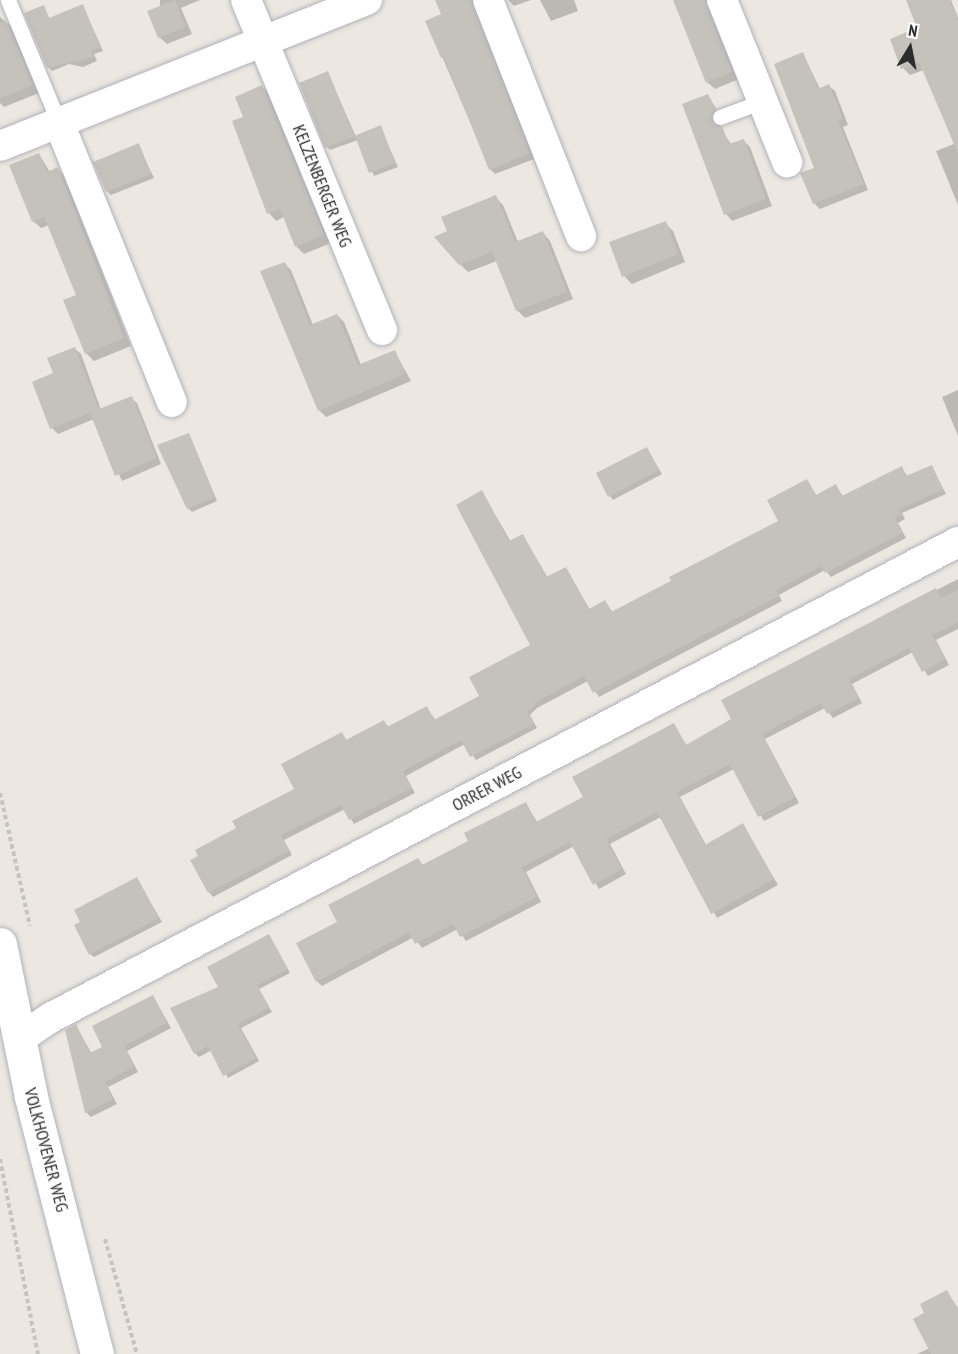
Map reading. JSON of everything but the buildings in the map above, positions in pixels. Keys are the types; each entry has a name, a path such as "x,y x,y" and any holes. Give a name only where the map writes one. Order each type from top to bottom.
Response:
{"street":[{"name":"KELZENBERGER WEG","path":"246,0 382,330"},
{"path":"0,146 367,0"},
{"path":"488,0 581,236"},
{"path":"722,0 787,162"},
{"path":"59,123 172,402"},
{"name":"ORRER WEG","path":"19,1039 52,1017 958,542"},
{"name":"VOLKHOVENER WEG","path":"0,944 19,1039 98,1354"}],"lane":[{"path":"8,0 59,123"},
{"path":"720,117 763,101"}],"path":[{"path":"0,793 31,930"},
{"path":"0,1159 38,1354"},
{"path":"102,1227 137,1354"}]}
